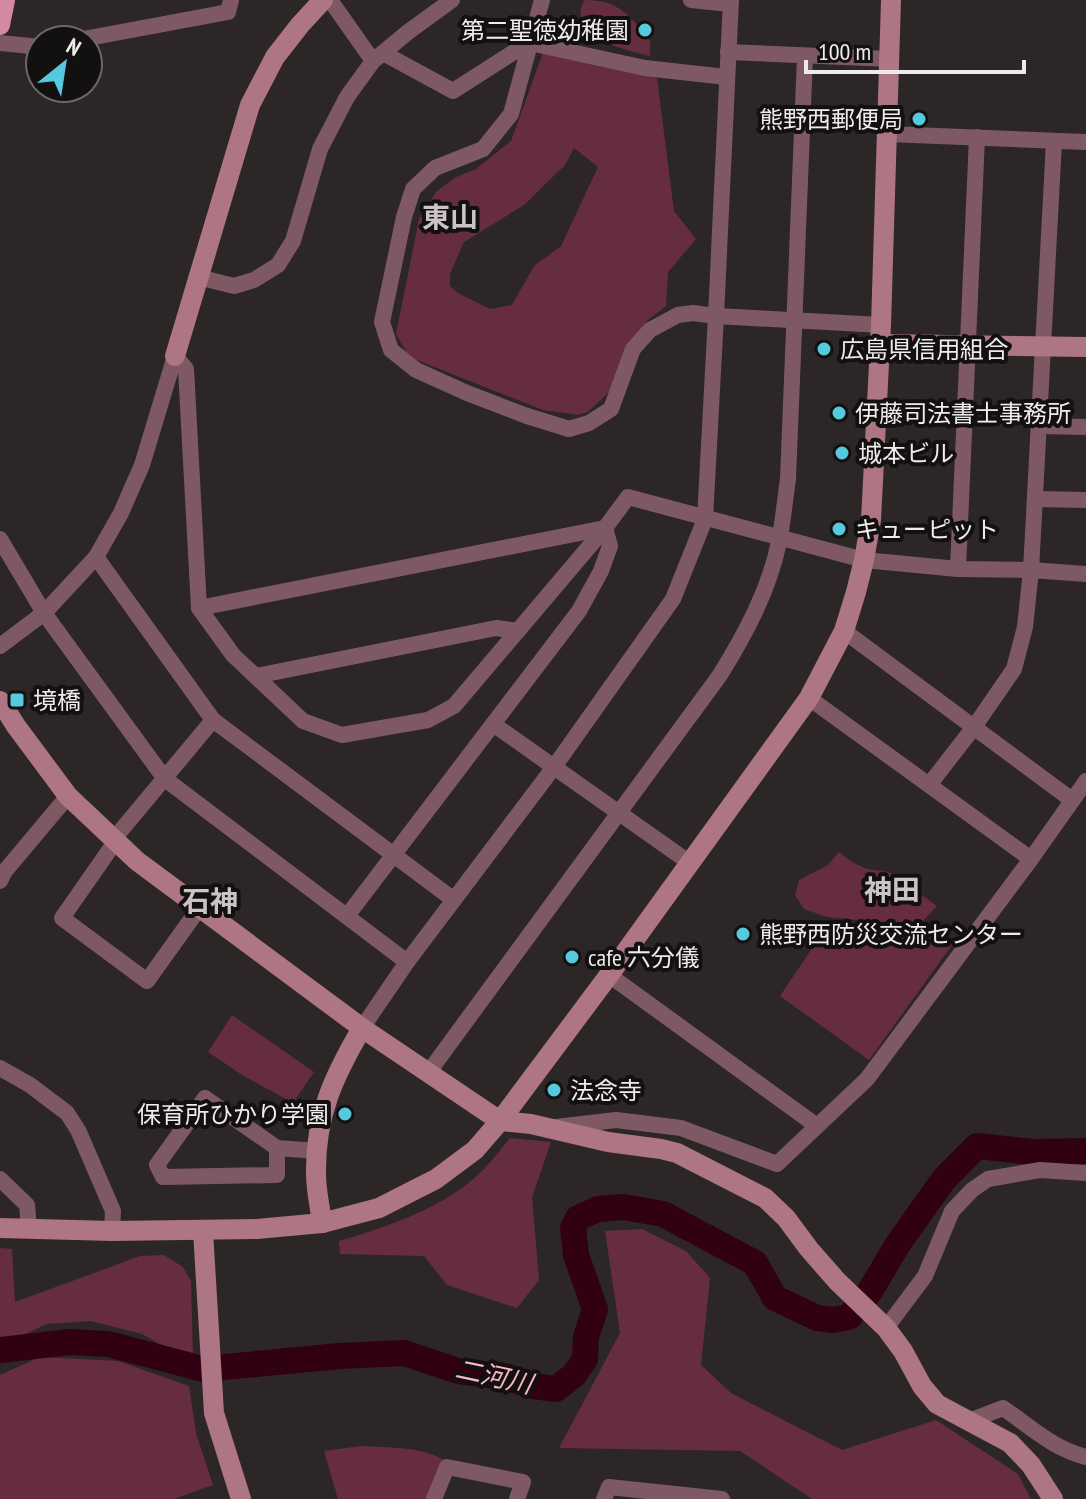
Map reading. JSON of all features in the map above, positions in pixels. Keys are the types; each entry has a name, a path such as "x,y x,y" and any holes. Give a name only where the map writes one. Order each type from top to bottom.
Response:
{"main road":[{"path":"0,25 5,0"}],"street":[{"path":"104,35 228,12 231,0"},
{"path":"0,646 44,613 96,557 121,513 142,465 250,105 275,57 323,0"},
{"path":"330,0 378,57 453,91 529,44 645,68 726,77"},
{"path":"198,277 234,286 254,280 278,265 293,241 320,149 347,97 378,57 452,0"},
{"path":"542,0 511,114 483,149 435,168 413,189 404,217 382,322 391,350 416,370 527,416 569,429 589,423 611,409 633,349 650,330 678,315 693,313 794,320 968,346 1086,347"},
{"path":"322,1223 316,1174 319,1134 327,1095 339,1068 407,962 554,767 673,599 705,519 730,2 691,0"},
{"path":"0,1228 203,1231 322,1223 379,1208 436,1179 475,1150 609,975 809,698 844,631 864,560 871,520 891,0"},
{"path":"0,43 24,45"},
{"path":"728,52 890,59"},
{"path":"428,1073 720,675 760,604 780,539 788,479 805,56"},
{"path":"888,134 1086,142"},
{"path":"958,569 977,137"},
{"path":"929,785 1014,669 1025,627 1031,570 1054,142"},
{"path":"175,356 186,369 199,608 233,655 303,721 342,735 428,720 454,706 628,497 864,560 958,569 1086,574"},
{"path":"1039,426 1086,427"},
{"path":"1035,499 1086,500"},
{"path":"199,608 605,528"},
{"path":"347,916 579,611 601,571 610,546 605,528"},
{"path":"0,539 44,613 165,779 407,962"},
{"path":"96,557 213,720 454,900"},
{"path":"256,676 496,628 518,631"},
{"path":"844,631 1072,800"},
{"path":"809,698 1031,859"},
{"path":"0,701 68,796 137,861 362,1028 500,1121 531,1124 608,1142 677,1153 765,1198 786,1218 837,1281 880,1322 937,1404 1010,1443 1031,1465 1053,1499"},
{"path":"200,907 147,981 62,918 114,841 213,720"},
{"path":"493,724 690,863"},
{"path":"551,1128 616,1120 681,1128 777,1164 867,1079 1086,781"},
{"path":"0,881 68,796"},
{"path":"609,975 817,1126"},
{"path":"0,1068 30,1085 67,1113 78,1130 113,1211 112,1231"},
{"path":"277,1148 277,1175 163,1177 157,1165 205,1098 277,1148 318,1151"},
{"path":"880,1322 925,1276 952,1211 972,1190 988,1179 1040,1170 1086,1173"},
{"path":"0,1179 27,1205 29,1228"},
{"path":"203,1231 214,1413 241,1499"},
{"path":"969,1421 1003,1408 1034,1433 1086,1457"},
{"path":"434,1499 447,1467 523,1482 517,1499"},
{"path":"604,1499 609,1487 722,1499"}],"shaded area":[{"path":"584,0 606,3 622,11 650,40 650,56 601,40 590,32 583,24 580,13"},
{"path":"544,50 657,78 674,211 696,239 668,272 666,306 648,320 609,392 588,412 578,415 543,410 417,360 407,353 396,334 419,219 436,192 454,178 476,169 511,141","holes":["574,148 598,167 561,246 534,266 512,305 490,309 450,286 450,274 464,242 524,205 565,165"]},
{"path":"839,852 867,869 889,872 937,906 918,926 827,917 804,909 795,895 799,880 828,865"},
{"path":"823,925 911,937 930,930 952,945 869,1060 780,996 819,938"},
{"path":"232,1015 314,1072 293,1103 208,1052"},
{"path":"510,1138 551,1142 532,1197 539,1280 517,1308 447,1285 424,1256 340,1254 339,1241 417,1214 454,1193 485,1168"},
{"path":"642,1229 686,1251 710,1278 701,1365 731,1393 842,1450 936,1420 1018,1474 1031,1499 812,1499 740,1451 559,1448 620,1333 605,1231"},
{"path":"0,1248 12,1249 15,1302 140,1256 164,1255 183,1267 191,1281 193,1356 187,1359 142,1334 90,1321 47,1324 0,1344"},
{"path":"40,1357 118,1361 189,1386 196,1433 213,1485 174,1499 0,1499 0,1375"},
{"path":"361,1446 416,1450 446,1461 431,1499 338,1499 324,1451"}],"waterway":[{"name":"二河川","path":"0,1350 69,1342 108,1344 203,1369 404,1353 458,1371 505,1377 556,1389 574,1375 585,1359 586,1337 595,1309 576,1255 573,1228 578,1218 598,1209 623,1207 663,1214 755,1263 775,1298 817,1318 833,1320 849,1317 870,1291 898,1244 944,1179 977,1146 1033,1152 1086,1151"}],"place":[{"name":"第二聖徳幼稚園","path":"645,30"},
{"name":"熊野西郵便局","path":"919,119"},
{"name":"広島県信用組合","path":"824,349"},
{"name":"伊藤司法書士事務所","path":"839,413"},
{"name":"城本ビル","path":"842,453"},
{"name":"キューピット","path":"839,529"},
{"name":"境橋","path":"17,700"},
{"name":"熊野西防災交流センター","path":"743,934"},
{"name":"cafe 六分儀","path":"572,957"},
{"name":"法念寺","path":"554,1090"},
{"name":"保育所ひかり学園","path":"345,1114"}],"district":[{"name":"東山","path":"450,216"},
{"name":"神田","path":"892,889"},
{"name":"石神","path":"210,900"}]}
